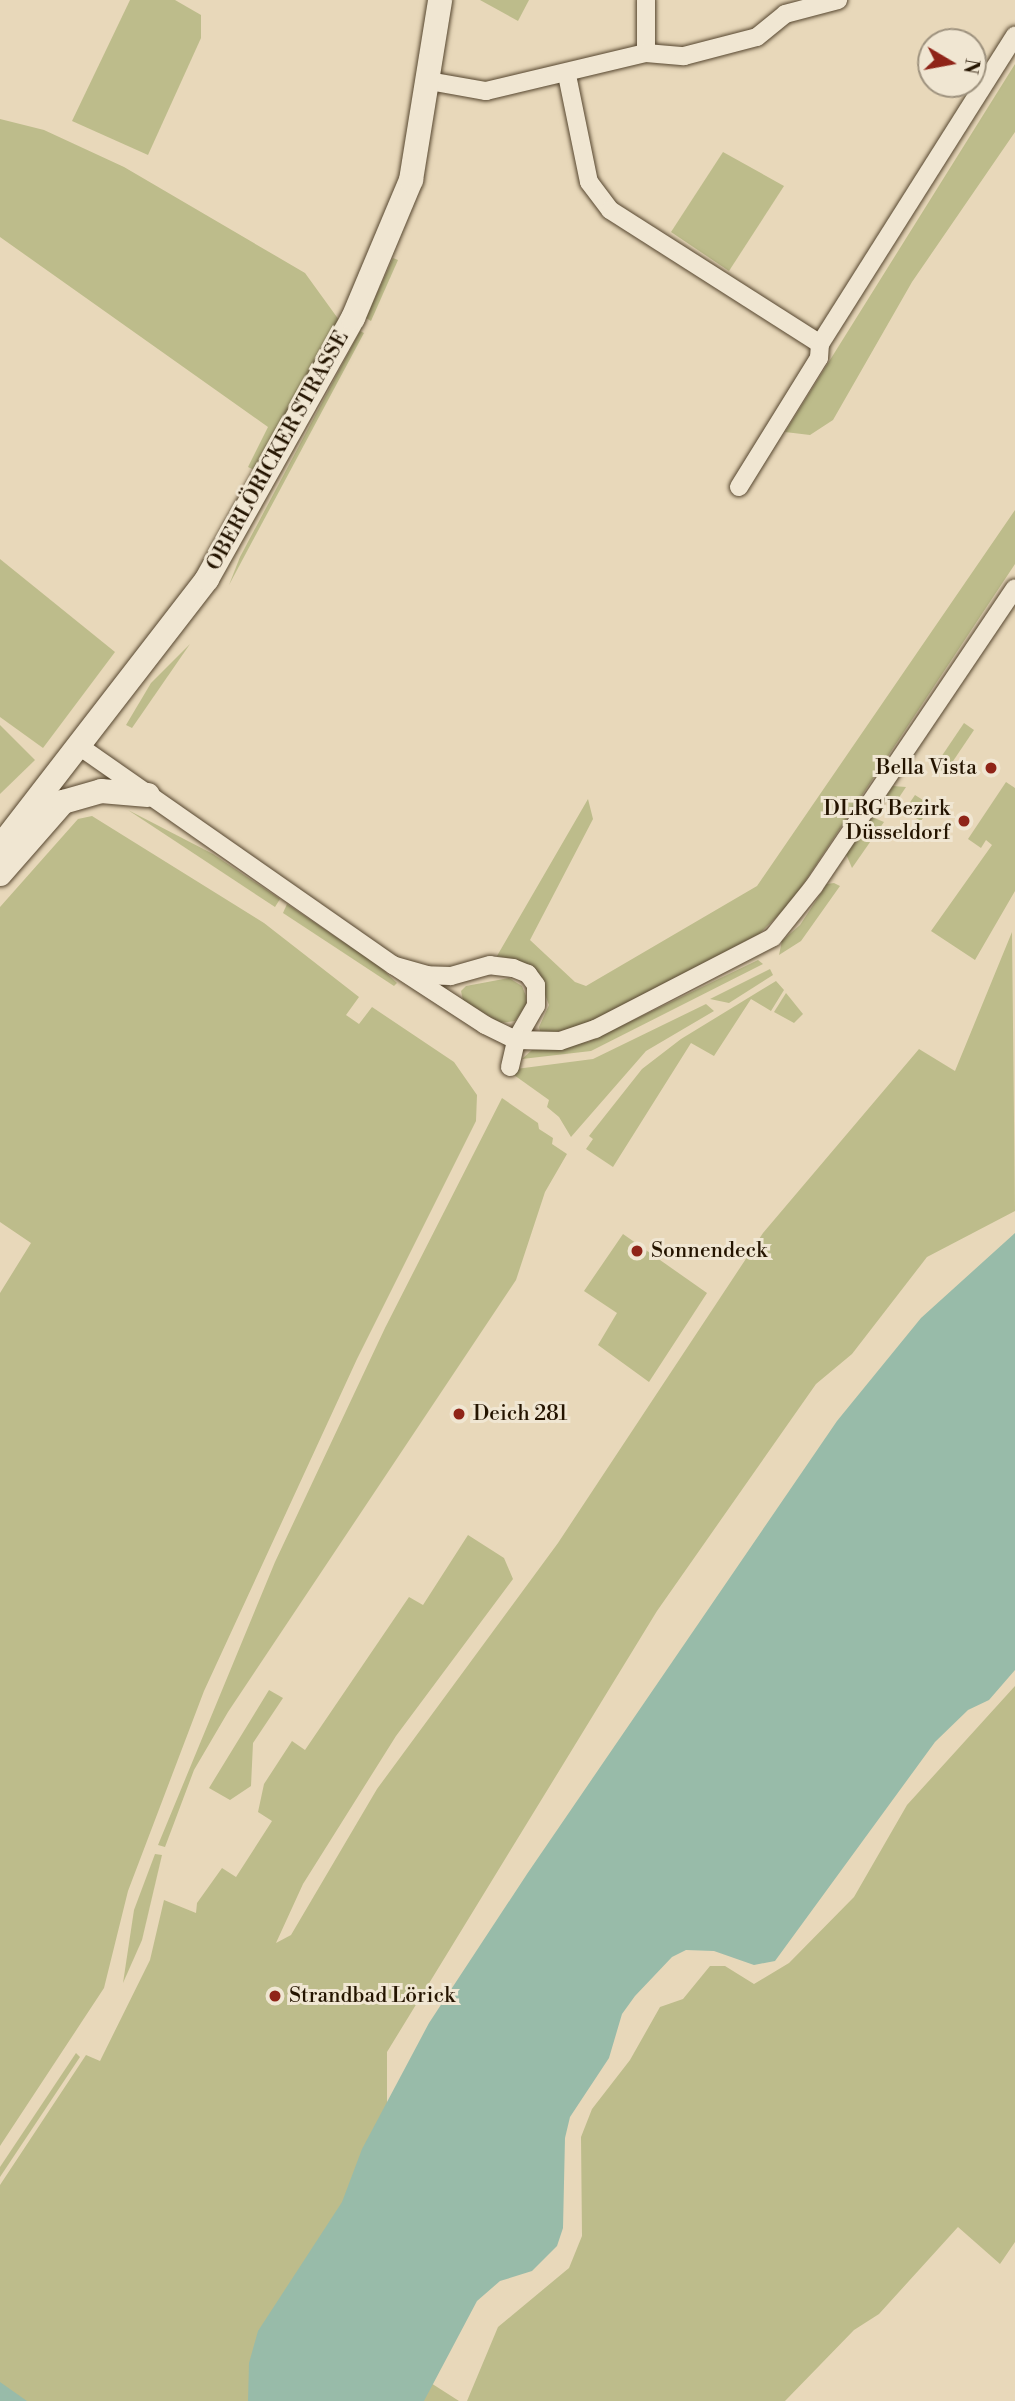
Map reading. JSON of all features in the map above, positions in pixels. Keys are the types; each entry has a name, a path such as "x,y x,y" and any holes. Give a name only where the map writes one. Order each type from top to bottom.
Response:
{"main road":[{"name":"OBERLÖRICKER STRASSE","path":"0,847 207,579 353,318 411,180 440,0"},
{"path":"0,874 62,802 101,792 148,795"}],"street":[{"path":"646,0 646,53"},
{"path":"429,81 486,91 567,75 646,53 684,56 757,37 785,14 838,0"},
{"path":"739,487 819,358 820,344 1015,36"},
{"path":"567,75 590,182 610,211 820,344"},
{"path":"79,746 393,965 516,1040 560,1041 595,1029 774,937 814,886 1015,588"},
{"path":"393,965 427,975 451,976 490,965 528,974 536,985 536,1006 516,1040 510,1067"}],"shaded area":[{"path":"130,0 175,0 201,15 201,38 148,155 72,121"},
{"path":"480,0 529,0 518,21"},
{"path":"1015,64 1015,132 912,282 833,420 810,435 785,432"},
{"path":"0,119 44,130 124,167 305,273 339,320 256,471 248,467 268,427 0,237"},
{"path":"723,152 784,186 729,271 671,232"},
{"path":"393,258 398,260 371,321 366,318"},
{"path":"360,331 364,333 229,585 240,557"},
{"path":"1015,510 1015,564 790,904 759,934 578,1028 541,1034 539,1027 549,1005 536,971 517,960 497,956 588,799 593,819 530,940 575,982 586,986 757,886"},
{"path":"0,559 115,652 43,748 0,717"},
{"path":"190,644 132,728 126,725 151,683"},
{"path":"964,723 974,730 943,776 933,769"},
{"path":"0,725 35,760 0,794"},
{"path":"1006,782 1015,788 1015,891 975,960 931,931 992,845 986,840 981,848 968,839"},
{"path":"893,786 906,787 892,808 884,800"},
{"path":"915,795 926,802 919,812 924,816 921,821 904,811"},
{"path":"128,810 213,854 280,899 275,907"},
{"path":"92,816 264,923 359,997 346,1015 359,1024 372,1007 454,1062 477,1095 476,1121 357,1359 204,1691 128,1891 104,1988 0,2146 0,1293 31,1243 0,1222 0,907 78,819"},
{"path":"872,817 884,822 852,868 846,854"},
{"path":"827,884 840,886 801,941 779,955 782,941 800,925"},
{"path":"287,904 379,966 397,983 394,986 283,913"},
{"name":"Strandbad Lörick","path":"1012,932 1015,1211 927,1257 852,1354 816,1384 657,1611 387,2052 387,2355 459,2401 0,2401 0,2185 86,2055 100,2061 150,1960 164,1900 196,1913 197,1903 222,1868 236,1877 272,1821 258,1812 264,1784 292,1741 305,1750 409,1597 423,1605 468,1535 504,1558 513,1579 396,1736 303,1884 276,1943 291,1935 377,1789 558,1543 763,1233 919,1049 955,1071"},
{"path":"758,960 763,964 591,1051 522,1059 532,1050 588,1042"},
{"path":"770,969 773,975 729,1003 710,999"},
{"path":"509,978 522,986 526,996 526,1005 515,1021 500,1023 463,1000 461,991 466,986"},
{"path":"776,981 784,990 771,1011 751,999 714,1056 691,1043 613,1167 586,1149 593,1139 589,1136 642,1069 681,1039"},
{"path":"786,993 803,1014 794,1023 774,1012"},
{"path":"706,1004 714,1011 646,1051 571,1137 559,1117 547,1107 549,1100 514,1075 516,1069 593,1059"},
{"path":"502,1098 538,1123 539,1129 553,1138 552,1144 567,1154 545,1192 516,1280 228,1712 194,1770 165,1847 158,1845 275,1562 385,1328"},
{"path":"1015,1233 1015,1670 989,1700 968,1710 935,1742 775,1961 754,1965 714,1951 686,1950 672,1957 635,1996 622,2014 609,2058 570,2117 565,2138 563,2228 557,2246 532,2271 500,2281 477,2301 424,2401 248,2401 249,2363 258,2331 342,2202 362,2149 429,2023 527,1874 837,1421 921,1318"},
{"path":"623,1234 707,1293 649,1382 598,1345 617,1313 584,1291"},
{"path":"1015,1686 1015,2242 1000,2264 958,2227 879,2314 854,2330 785,2401 467,2401 498,2327 569,2268 582,2236 581,2137 592,2109 630,2060 660,2007 683,1999 710,1966 725,1966 754,1984 789,1963 854,1897 907,1805"},
{"path":"269,1690 283,1698 253,1743 251,1786 230,1800 209,1788"},
{"path":"155,1854 162,1855 142,1940 123,1983 134,1910"},
{"path":"76,2053 80,2057 0,2177 0,2167"},
{"path":"0,2382 27,2401 0,2401"}],"place":[{"name":"Bella Vista","path":"991,768"},
{"name":"DLRG Bezirk Düsseldorf","path":"964,821"},
{"name":"Sonnendeck","path":"637,1251"},
{"name":"Deich 281","path":"459,1414"},
{"name":"Strandbad Lörick","path":"275,1996"}]}
